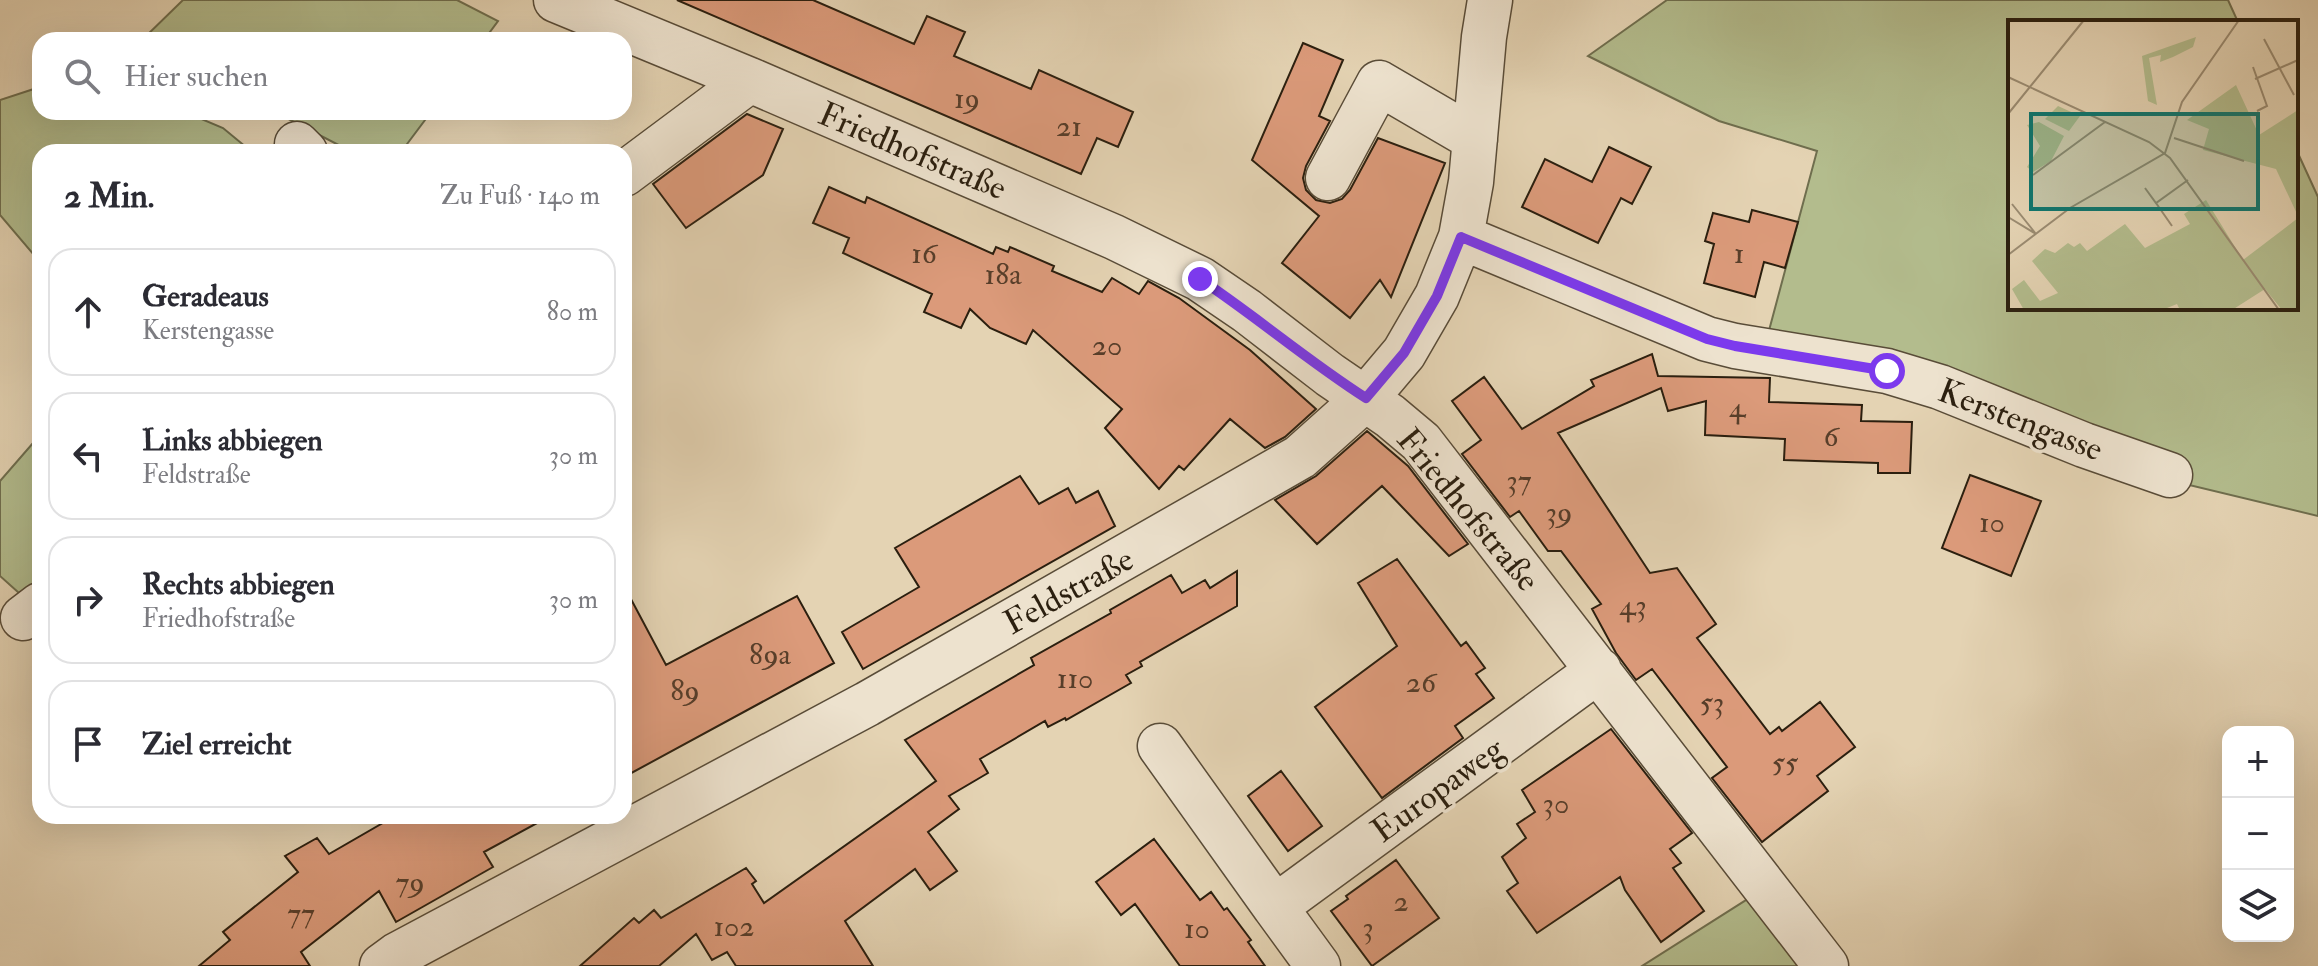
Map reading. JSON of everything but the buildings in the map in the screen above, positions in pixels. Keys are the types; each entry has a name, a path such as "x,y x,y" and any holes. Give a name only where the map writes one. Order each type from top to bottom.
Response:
{"street":[{"name":"Friedhofstraße","path":"556,0 1114,237 1200,279 1366,398 1421,442 1826,966"},
{"name":"Feldstraße","path":"382,966 397,955 867,704 1300,457 1366,398 1404,353 1437,296 1461,237 1490,0"},
{"path":"632,168 750,80"},
{"path":"1328,178 1379,83 1475,139"},
{"name":"Kerstengasse","path":"1461,237 1707,339 1887,371 1940,387 2084,445 2170,475"},
{"name":"Europaweg","path":"1275,907 1599,670"},
{"path":"1160,746 1318,966"}],"green space":[{"path":"183,0 457,0 498,21 490,32 150,32"},
{"path":"1667,0 2228,0 2237,20 2008,20 2008,310 2298,310 2298,153 2318,197 2318,516 2077,458 1905,392 1759,368 1817,151 1719,121 1588,56"},
{"path":"32,90 32,120 204,120 223,128 242,144 32,144 32,253 0,215 0,100"},
{"path":"290,120 425,120 407,144 337,144"},
{"path":"32,444 32,584 19,593 0,576 0,481"},
{"path":"1784,876 1840,966 1642,966"}],"route":[{"path":"1200,279 1366,398 1404,353 1437,296 1461,237 1707,339 1887,371"}]}
